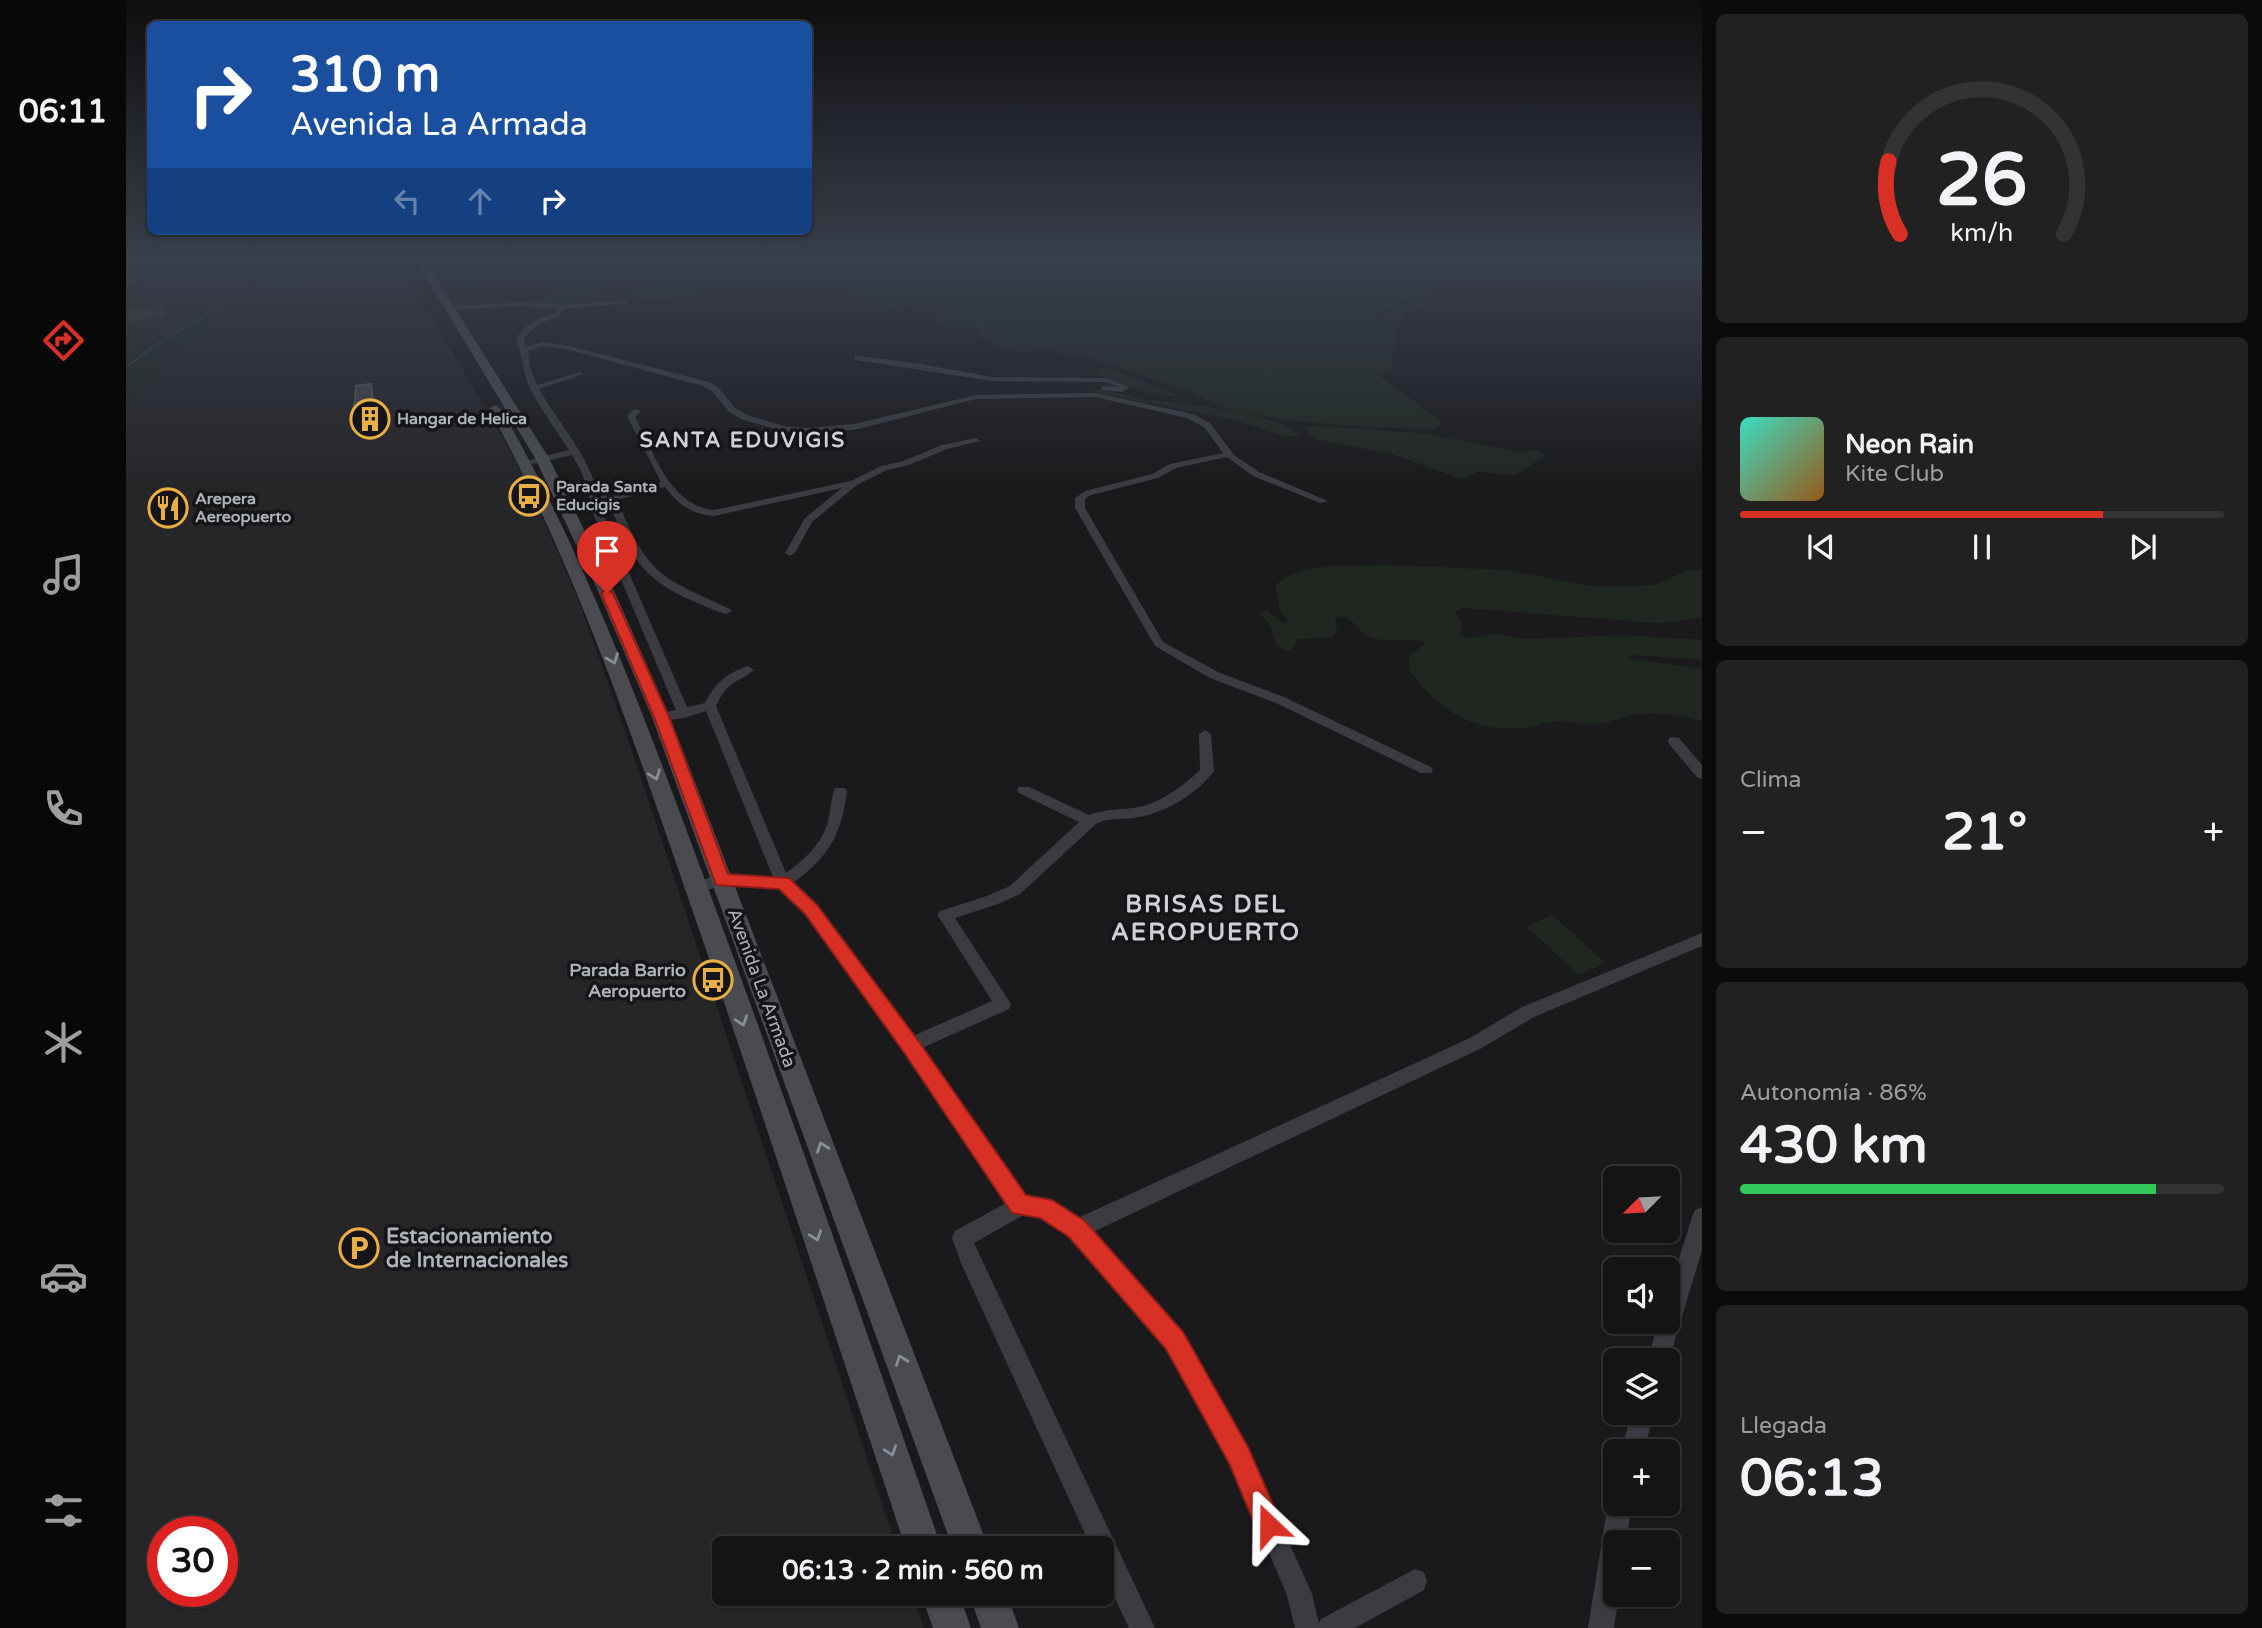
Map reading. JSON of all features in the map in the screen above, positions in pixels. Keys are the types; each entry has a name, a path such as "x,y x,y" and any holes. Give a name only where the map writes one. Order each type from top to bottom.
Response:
{"main road":[{"name":"Avenida La Armada","path":"465,335 607,593 662,717 709,884 920,1536"},
{"name":"Avenida La Armada","path":"487,396 535,460 614,660 709,884 966,1536"},
{"path":"944,1606 951,1628"},
{"path":"992,1606 1000,1628"}],"street":[{"path":"522,335 520,340 534,388 597,496 595,506 684,714"},
{"path":"524,350 542,344 566,347 706,384 716,390 732,410 744,416 782,428 807,431 854,427 959,399 1095,394 1190,416 1206,425 1229,454 1256,474 1324,501"},
{"path":"858,358 992,379 1107,380 1126,387 1122,390 1080,389 1067,394"},
{"path":"534,388 580,374"},
{"path":"637,411 631,416 667,483 692,509 713,513 855,483"},
{"path":"790,553 808,520 855,483 884,468 906,463 945,447 976,441"},
{"path":"535,460 573,452"},
{"path":"1229,454 1173,466 1155,476 1088,493 1080,498 1080,508 1134,598 1142,618 1159,644 1186,661 1214,675 1280,700 1426,770"},
{"path":"597,496 612,499 667,483"},
{"path":"612,499 634,547 649,570 661,579 726,611"},
{"path":"748,670 731,677 717,691 710,706 783,883 811,910 910,1045 1020,1206"},
{"path":"662,717 710,706"},
{"path":"910,1045 1003,1004 945,915 970,909 978,903 1014,891 1075,838 1089,821 1105,814 1142,810 1171,799 1194,785 1207,771 1205,734"},
{"path":"1674,741 1702,774"},
{"path":"1024,790 1089,821"},
{"path":"709,884 783,883 816,859 830,837 838,814 840,791"},
{"path":"1077,1229 1476,1043 1528,1012 1702,939"},
{"path":"1142,1628 962,1238 1020,1206 1044,1208 1077,1229 1174,1341 1239,1456 1299,1594 1308,1628"},
{"path":"1662,1348 1702,1217"},
{"path":"1601,1628 1618,1516"},
{"path":"1330,1628 1415,1581"}],"shaded area":[{"path":"126,335 443,335 527,480 514,484 524,499 541,514 579,601 636,763 893,1536 712,1536 712,1606 916,1606 924,1628 126,1628"},
{"path":"160,335 204,335 126,400 126,353 150,336 155,338"},
{"path":"1395,335 1391,372 1378,375 1440,420 1440,426 1435,429 1419,429 1271,418 1216,404 1195,394 1073,352 1061,353 1038,347 1032,348 1030,352 1010,350 979,336"},
{"path":"1102,368 1111,369 1185,398 1148,393 1092,373"},
{"path":"1089,391 1109,391 1143,399 1252,415 1290,428 1299,436 1283,436 1234,420"},
{"path":"1305,427 1421,433 1520,452 1537,450 1545,456 1515,475 1478,472 1461,479 1389,453 1314,439"},
{"path":"1384,565 1507,570 1597,587 1655,585 1686,571 1702,569 1702,618 1659,623 1462,608 1455,612 1462,621 1460,634 1469,638 1493,634 1528,639 1625,635 1702,640 1702,660 1634,655 1628,658 1702,669 1702,721 1677,715 1650,713 1591,725 1563,721 1527,728 1487,726 1471,722 1443,706 1409,669 1410,655 1424,645 1424,641 1374,638 1349,619 1340,616 1335,618 1337,628 1334,637 1297,639 1291,651 1276,644 1269,623 1260,615 1267,610 1281,622 1289,623 1279,608 1276,585 1285,578 1298,572 1327,567"},
{"path":"1553,915 1605,963 1579,975 1526,926"}],"building":[{"path":"371,384 375,419 353,420 356,386"}],"waterway":[{"path":"126,367 173,335"}],"place":[{"name":"Hangar de Helica","path":"370,419"},
{"name":"Parada Santa Educigis","path":"529,496"},
{"name":"Arepera Aereopuerto","path":"168,508"},
{"name":"Parada Barrio Aeropuerto","path":"713,980"},
{"name":"Estacionamiento de Internacionales","path":"359,1248"}],"district":[{"name":"SANTA EDUVIGIS","path":"743,440"},
{"name":"BRISAS DEL AEROPUERTO","path":"1206,918"}],"route":[{"path":"607,593 662,717 722,880 783,883 811,910 910,1045 1020,1206 1044,1208 1077,1229 1174,1341 1239,1456 1269,1525"}]}
